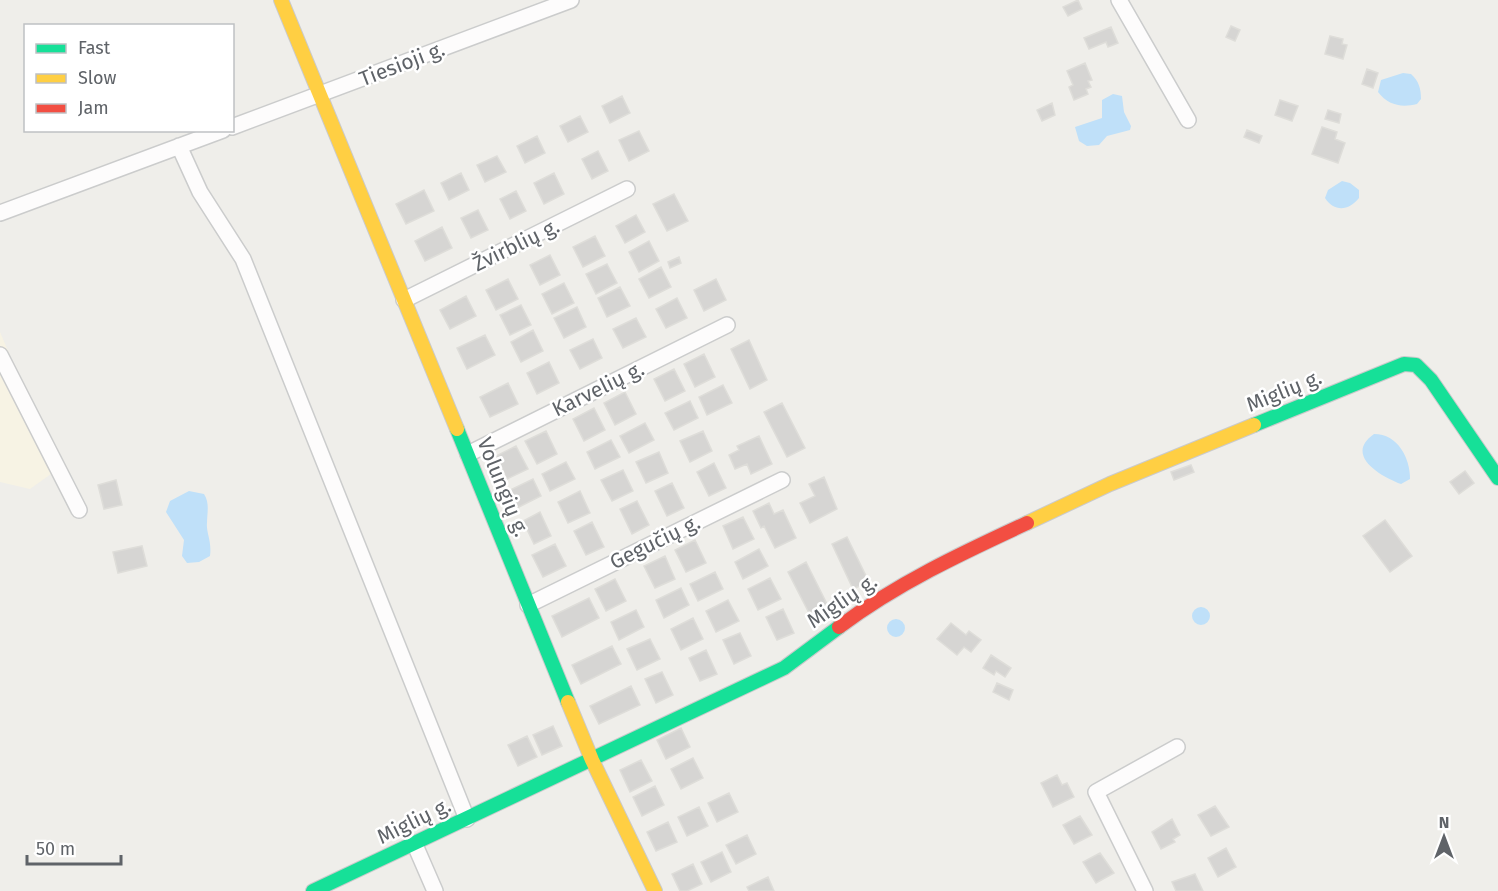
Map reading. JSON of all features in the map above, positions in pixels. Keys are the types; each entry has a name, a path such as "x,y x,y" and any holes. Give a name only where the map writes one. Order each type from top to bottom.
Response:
{"street":[{"name":"Volungių g.","path":"281,0 592,760 655,891"},
{"name":"Tiesioji g.","path":"234,126 571,0"},
{"path":"1119,0 1188,120"},
{"path":"0,213 218,132"},
{"path":"179,146 200,192 243,259 467,819"},
{"name":"Žvirblių g.","path":"404,300 627,189"},
{"name":"Karvelių g.","path":"468,454 728,325"},
{"path":"0,355 79,510"},
{"name":"Miglių g.","path":"313,891 415,845 784,668 861,610 952,558 1110,484 1404,364 1416,365 1431,381 1498,478"},
{"name":"Gegučių g.","path":"528,605 782,480"},
{"path":"1144,891 1096,792 1177,747"},
{"path":"415,845 435,891"}],"shaded area":[{"path":"0,332 58,469 30,489 0,482"}],"water":[{"path":"1403,73 1411,74 1418,82 1421,99 1417,104 1406,106 1395,104 1386,100 1378,92 1381,80"},
{"path":"1113,94 1122,96 1124,112 1131,126 1130,130 1107,136 1099,145 1087,146 1079,141 1075,127 1102,118 1102,100"},
{"path":"1342,181 1350,183 1359,190 1359,198 1351,205 1337,208 1325,198 1328,190"},
{"path":"1374,434 1390,438 1401,449 1408,463 1410,479 1401,484 1384,476 1368,464 1363,450 1366,442"},
{"path":"189,491 204,494 206,497 210,556 199,562 187,563 182,556 184,540 166,512 170,501"},
{"path":"1201,607 1207,610 1210,616 1207,622 1201,625 1195,622 1192,616 1195,610"},
{"path":"896,619 902,622 905,628 902,634 896,637 890,634 887,628 890,622"}],"building":[{"path":"1078,0 1082,9 1068,16 1063,7"},
{"path":"1231,26 1240,30 1235,41 1226,37"},
{"path":"1111,27 1118,43 1108,47 1106,42 1089,49 1084,38"},
{"path":"1330,36 1343,39 1342,44 1347,45 1343,59 1325,54"},
{"path":"1085,63 1092,80 1088,81 1091,87 1086,89 1088,94 1074,100 1069,87 1073,85 1067,71"},
{"path":"1367,69 1378,73 1373,88 1362,84"},
{"path":"622,96 630,113 610,123 602,106"},
{"path":"1280,100 1298,106 1292,121 1275,115"},
{"path":"1052,103 1055,115 1042,121 1037,110"},
{"path":"1328,110 1341,114 1339,123 1325,119"},
{"path":"580,116 588,132 568,142 560,126"},
{"path":"1322,127 1337,132 1335,139 1345,143 1338,163 1312,154"},
{"path":"1247,130 1262,136 1259,143 1244,137"},
{"path":"639,131 649,151 629,161 619,140"},
{"path":"537,136 545,153 525,163 517,146"},
{"path":"598,151 608,171 592,179 582,159"},
{"path":"497,156 506,172 485,182 477,165"},
{"path":"461,173 469,190 449,200 441,183"},
{"path":"554,173 564,194 544,204 534,183"},
{"path":"424,190 434,211 406,224 396,204"},
{"path":"516,191 526,211 510,219 500,199"},
{"path":"674,194 688,221 667,231 653,204"},
{"path":"478,210 488,230 471,238 461,218"},
{"path":"636,215 645,232 625,243 616,226"},
{"path":"442,227 452,248 425,261 415,241"},
{"path":"595,236 605,256 583,267 573,247"},
{"path":"649,241 659,261 639,272 629,252"},
{"path":"550,255 560,275 540,285 530,265"},
{"path":"679,257 681,263 670,268 668,262"},
{"path":"607,264 617,283 596,294 586,274"},
{"path":"661,267 671,287 649,298 639,279"},
{"path":"508,279 518,299 496,310 486,290"},
{"path":"716,279 726,300 704,311 694,290"},
{"path":"564,283 574,303 552,314 542,294"},
{"path":"620,287 630,306 607,317 598,298"},
{"path":"466,296 476,316 450,329 440,310"},
{"path":"677,298 687,318 666,328 656,309"},
{"path":"521,305 531,325 510,335 500,315"},
{"path":"577,307 586,327 564,338 554,318"},
{"path":"636,318 646,337 623,348 613,329"},
{"path":"533,330 543,351 521,362 511,342"},
{"path":"485,335 495,355 467,369 457,348"},
{"path":"593,339 602,358 580,369 570,350"},
{"path":"749,340 767,380 750,389 731,349"},
{"path":"704,354 715,377 695,387 684,364"},
{"path":"549,362 559,383 537,394 527,373"},
{"path":"674,369 685,391 665,401 654,379"},
{"path":"508,383 518,404 490,417 480,397"},
{"path":"723,385 732,403 707,415 699,397"},
{"path":"625,392 636,414 615,425 604,403"},
{"path":"690,401 698,418 674,430 665,413"},
{"path":"782,403 805,448 787,457 764,412"},
{"path":"594,408 605,430 584,441 573,419"},
{"path":"645,423 654,440 629,453 620,436"},
{"path":"546,431 557,454 537,464 525,441"},
{"path":"703,431 712,451 690,462 680,441"},
{"path":"759,436 772,464 751,474 747,464 735,469 729,455 739,450 737,446"},
{"path":"611,440 620,457 595,469 587,452"},
{"path":"516,446 528,469 507,479 496,456"},
{"path":"659,452 668,473 646,483 636,462"},
{"path":"566,462 575,479 550,491 542,474"},
{"path":"714,463 726,488 709,496 697,472"},
{"path":"1191,465 1194,472 1174,480 1171,472"},
{"path":"623,470 633,491 612,501 601,480"},
{"path":"1465,471 1474,483 1459,494 1450,482"},
{"path":"824,477 837,509 810,523 800,503 815,496 809,484"},
{"path":"533,479 541,496 517,508 508,491"},
{"path":"116,480 122,505 104,509 98,485"},
{"path":"672,483 684,508 667,516 655,491"},
{"path":"580,491 590,513 568,523 558,502"},
{"path":"637,501 649,525 632,534 620,509"},
{"path":"769,503 774,514 783,510 796,538 775,548 764,526 761,528 753,511"},
{"path":"540,512 551,536 534,544 523,521"},
{"path":"743,517 754,539 733,549 723,526"},
{"path":"1385,520 1412,556 1390,572 1363,536"},
{"path":"592,522 604,547 586,555 574,531"},
{"path":"847,537 869,582 853,589 832,544"},
{"path":"695,540 706,563 686,572 675,550"},
{"path":"555,544 566,566 543,577 532,555"},
{"path":"142,546 147,566 118,573 113,552"},
{"path":"759,549 768,566 743,579 735,562"},
{"path":"665,556 675,579 655,588 644,566"},
{"path":"806,562 827,604 809,613 788,572"},
{"path":"715,572 723,589 698,601 690,584"},
{"path":"770,578 781,599 758,610 748,589"},
{"path":"615,579 626,601 606,611 595,589"},
{"path":"681,588 689,605 664,618 656,600"},
{"path":"589,598 599,618 562,637 552,616"},
{"path":"728,600 739,621 716,632 706,611"},
{"path":"783,609 794,633 777,640 766,617"},
{"path":"636,610 644,627 619,640 611,622"},
{"path":"693,618 703,639 681,650 671,629"},
{"path":"951,623 966,635 969,631 981,640 971,652 964,647 957,655 937,639"},
{"path":"740,633 751,656 734,664 723,640"},
{"path":"650,639 660,659 637,670 627,649"},
{"path":"612,646 621,664 581,684 572,665"},
{"path":"706,650 717,674 700,681 689,658"},
{"path":"991,655 1011,668 1005,677 996,671 994,675 983,668"},
{"path":"662,672 673,695 656,703 645,679"},
{"path":"997,683 1013,690 1009,700 993,692"},
{"path":"631,686 640,705 599,724 590,706"},
{"path":"553,726 562,746 542,755 533,735"},
{"path":"681,728 690,747 666,759 657,740"},
{"path":"527,736 537,757 518,766 508,745"},
{"path":"693,758 703,778 681,789 671,769"},
{"path":"641,760 652,781 630,792 620,770"},
{"path":"1057,775 1062,785 1067,783 1074,797 1053,807 1041,783"},
{"path":"655,786 664,805 642,816 633,797"},
{"path":"729,793 738,812 717,822 708,803"},
{"path":"1215,806 1229,827 1211,836 1198,815"},
{"path":"699,807 708,826 687,836 678,817"},
{"path":"1080,816 1092,835 1074,844 1063,825"},
{"path":"1172,819 1180,835 1173,839 1175,842 1161,849 1152,832"},
{"path":"668,822 677,842 656,851 647,832"},
{"path":"747,835 756,854 736,864 726,845"},
{"path":"1226,848 1236,867 1218,877 1208,858"},
{"path":"722,852 731,872 711,882 701,862"},
{"path":"1100,853 1114,873 1096,883 1083,862"},
{"path":"693,864 702,884 687,891 680,891 672,874"},
{"path":"1195,874 1203,891 1176,891 1172,882"},
{"path":"768,877 774,891 749,891 747,887"}],"traffic: fast":[{"path":"1254,425 1404,364 1416,365 1431,380 1498,478"},
{"path":"457,429 568,702"},
{"path":"313,891 784,668 839,627"}],"traffic: slow":[{"path":"281,0 457,429"},
{"path":"1027,523 1110,484 1254,425"},
{"path":"568,702 592,760 655,891"}],"traffic: jam":[{"path":"839,627 906,583 1027,523"}]}
